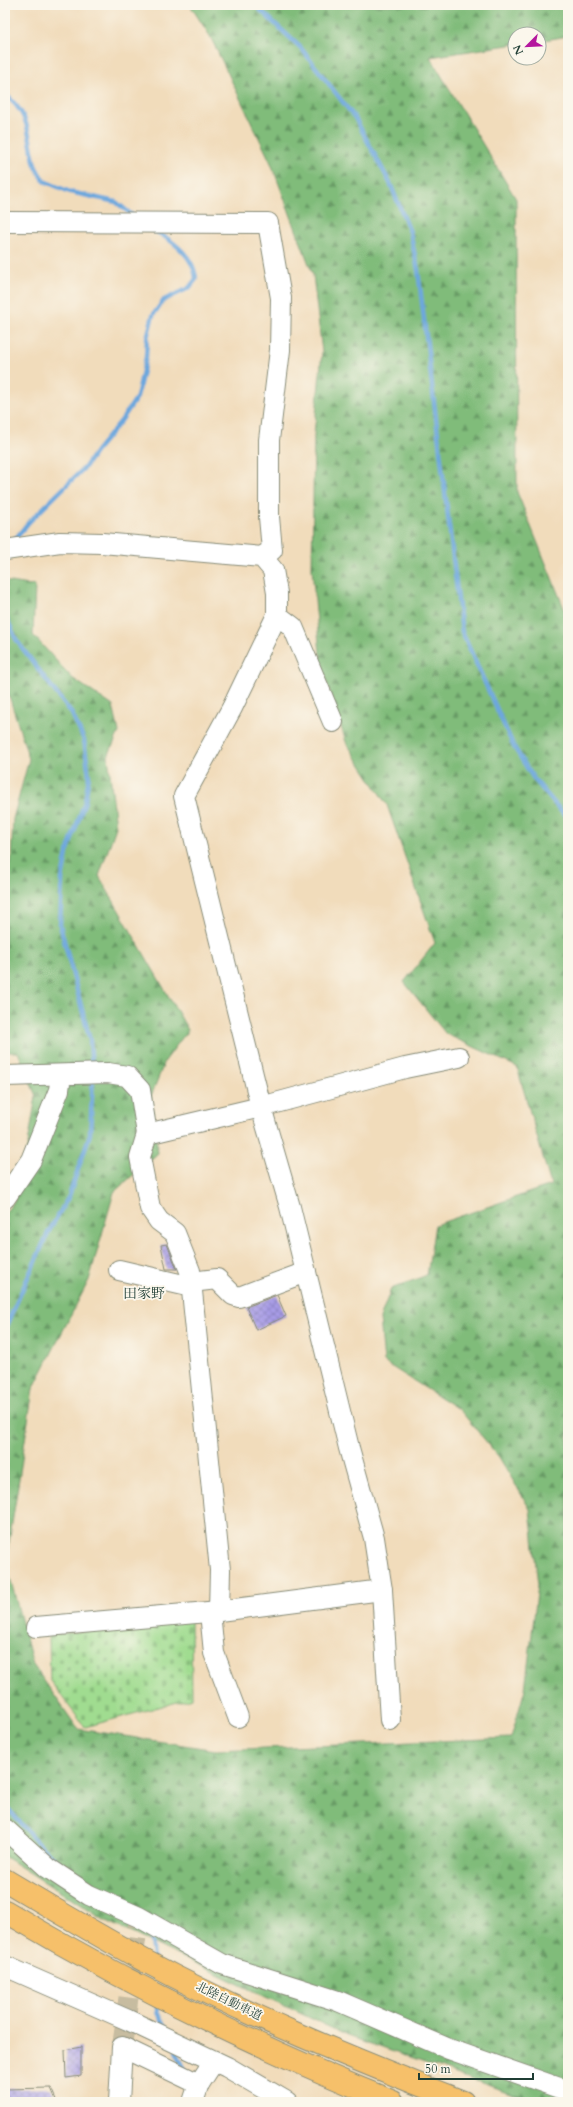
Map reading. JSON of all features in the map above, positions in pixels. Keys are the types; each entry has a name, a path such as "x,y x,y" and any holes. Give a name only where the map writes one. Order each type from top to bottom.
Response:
{"highway":[{"name":"北陸自動車道","path":"5,1880 148,1962 245,2010 362,2062 463,2102"},
{"path":"5,1910 139,1987 239,2036 393,2102"}],"street":[{"path":"5,222 268,223 280,298 280,350 269,440 269,517 272,550 262,557 102,543 60,542 5,550"},
{"path":"262,557 273,570 277,592 277,615 232,708 184,796 261,1107 290,1206 349,1448 374,1538 382,1590 390,1720"},
{"path":"277,615 293,627 333,722"},
{"path":"147,1134 261,1107 405,1068 459,1057"},
{"path":"5,1076 108,1073 127,1076 140,1090 147,1134 140,1158 145,1191 150,1208 159,1221 175,1233 190,1271 220,1570 214,1611 214,1653 238,1717"},
{"path":"5,1198 31,1160 59,1090 61,1075"},
{"path":"119,1270 192,1284 217,1278 233,1295 239,1297 306,1272"},
{"path":"36,1627 214,1611 382,1590"},
{"path":"5,1829 48,1868 89,1895 145,1920 222,1964 338,2001 449,2049 568,2091"},
{"path":"5,1966 128,2020 214,2061 287,2102"},
{"path":"119,2102 122,2047 196,2093 214,2061"}],"green space":[{"path":"190,5 568,5 568,36 547,40 547,26 507,26 507,45 430,57 516,199 517,492 568,618 568,2102 544,2102 513,2094 348,2036 106,1921 5,1857 5,1213 15,1200 28,1144 36,1096 18,1052 5,1052 5,867 11,862 13,819 29,759 5,683 5,581 35,586 33,635 72,678 113,706 119,732 108,756 116,827 99,876 188,1030 165,1061 151,1096 158,1153 114,1192 89,1280 33,1389 6,1562 33,1665 78,1729 216,1750 511,1738 525,1689 538,1585 530,1509 499,1457 460,1410 384,1362 380,1318 391,1289 427,1275 435,1225 551,1185 517,1067 446,1034 404,982 435,943 387,805 346,742 321,664 312,569 314,435 322,352 313,275 271,163 210,36"},
{"path":"191,1620 192,1698 85,1727 50,1681 49,1635"}],"building":[{"path":"167,1244 177,1269 166,1269 161,1245"},
{"path":"277,1295 286,1316 256,1330 246,1307"},
{"path":"81,2047 81,2076 66,2078 65,2050"},
{"path":"51,2088 57,2102 5,2102 5,2089"}],"waterway":[{"path":"255,5 301,48 355,118 390,183 410,232 418,270 462,632 514,747 534,779 561,811 568,817"},
{"path":"5,94 14,102 24,118 35,165 44,181 70,192 116,202 132,215"},
{"path":"13,542 28,523 85,467 121,421 137,397 146,357 147,338 153,315 164,300 189,288 196,279 187,256 174,244 153,230"},
{"path":"5,615 17,641 72,714 84,740 89,776 85,801 67,853 62,879 60,925 90,1040 92,1069"},
{"path":"5,1328 48,1233 69,1196 90,1134 93,1078"},
{"path":"5,1805 33,1838 64,1868"},
{"path":"150,1930 153,1958"},
{"path":"158,2003 158,2012 167,2032"},
{"path":"176,2051 185,2070"}],"tunnel":[{"path":"122,2047 139,1917"}],"district":[{"name":"田家野","path":"144,1293"}]}
